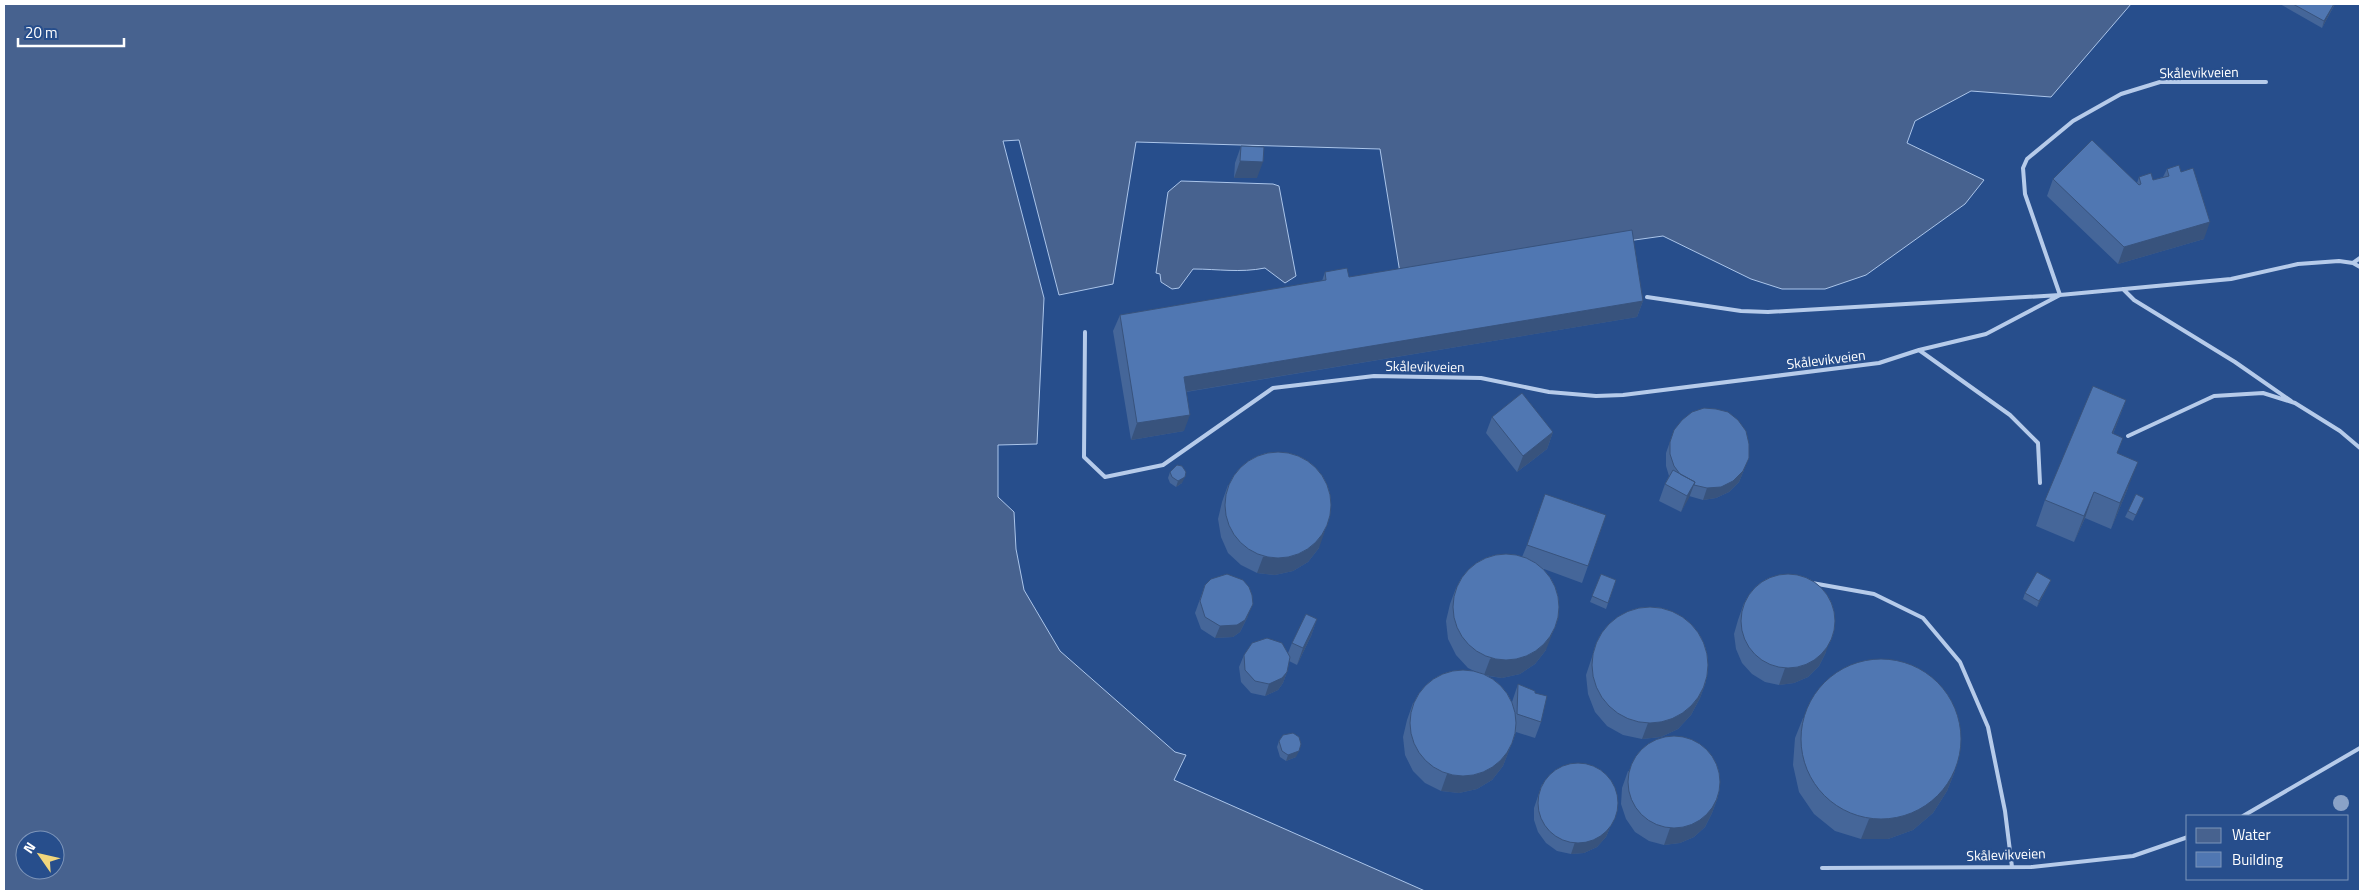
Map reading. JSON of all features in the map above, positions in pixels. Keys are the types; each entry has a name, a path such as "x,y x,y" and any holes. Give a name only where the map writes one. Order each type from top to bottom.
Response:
{"lane":[{"name":"Skålevikveien","path":"2060,294 2025,194 2023,168 2027,159 2073,121 2121,94 2136,89 2160,82 2266,82"},
{"path":"2353,263 2360,258"},
{"name":"Skålevikveien","path":"1647,297 1741,311 1768,312 2123,289 2231,279 2298,264 2339,261 2353,263 2360,267"},
{"path":"2123,289 2134,300 2340,430 2360,448"},
{"name":"Skålevikveien","path":"1085,332 1084,458 1105,477 1163,465 1273,388 1384,376 1481,378 1549,392 1596,396 1623,395 1880,363 1919,350 1986,334 2060,294"},
{"path":"1919,350 2010,415 2038,443 2040,483"},
{"path":"2128,436 2214,396 2263,393 2295,403"},
{"path":"1812,583 1874,594 1923,618 1960,662 1988,727 2005,811 2012,867"},
{"path":"2245,815 2360,748"},
{"name":"Skålevikveien","path":"1822,868 2012,867 2133,856 2186,838"}],"water":[{"path":"4,4 2131,4 2051,97 1971,91 1915,121 1907,143 1984,180 1965,204 1866,275 1825,289 1782,289 1751,279 1663,236 1400,273 1380,149 1136,142 1113,284 1059,295 1019,140 1003,141 1044,298 1037,444 998,445 998,497 1014,512 1016,549 1024,590 1060,651 1175,752 1186,755 1174,780 1425,891 4,891"},
{"path":"1181,181 1273,184 1279,186 1296,276 1285,283 1265,268 1238,271 1193,269 1179,288 1172,289 1161,282 1160,274 1156,273 1168,192"}],"building":[{"path":"2293,4 2334,4 2324,21"},
{"path":"2092,140 2139,185 2141,184 2139,177 2151,173 2153,180 2169,176 2167,169 2179,165 2181,172 2193,168 2210,222 2124,247 2053,179"},
{"path":"1241,146 1264,147 1263,162 1240,161"},
{"path":"1632,230 1643,301 1184,377 1190,415 1137,423 1120,315 1326,280 1325,272 1347,268 1349,277"},
{"path":"2093,386 2126,400 2112,433 2123,438 2117,453 2138,462 2120,503 2094,492 2084,516 2045,500"},
{"path":"1522,393 1553,432 1523,456 1492,417"},
{"path":"1704,408 1728,412 1738,420 1746,431 1749,444 1749,458 1743,471 1733,481 1721,487 1707,488 1694,485 1695,482 1680,474 1674,466 1670,454 1670,442 1674,430 1692,412"},
{"path":"1278,452 1298,456 1316,467 1327,485 1331,505 1327,525 1316,543 1298,554 1278,558 1258,554 1240,543 1229,525 1225,505 1229,485 1240,467 1258,456"},
{"path":"1177,465 1182,466 1186,472 1185,477 1178,481 1172,477 1170,472"},
{"path":"1673,470 1695,482 1687,496 1665,484"},
{"path":"1545,494 1606,515 1588,566 1527,545"},
{"path":"2136,494 2144,498 2136,515 2128,511"},
{"path":"1506,554 1526,558 1544,569 1555,587 1559,607 1555,627 1544,645 1526,656 1506,660 1486,656 1468,645 1457,627 1453,607 1457,587 1468,569 1486,558"},
{"path":"2037,572 2051,580 2039,601 2025,593"},
{"path":"1227,574 1243,580 1249,587 1253,604 1245,620 1237,625 1220,626 1205,617 1200,601 1205,585 1211,579"},
{"path":"1601,574 1616,580 1608,603 1592,596"},
{"path":"1788,574 1806,578 1821,588 1831,603 1835,621 1831,639 1821,654 1806,664 1788,668 1770,664 1755,654 1745,639 1741,621 1745,603 1755,588 1770,578"},
{"path":"1650,607 1672,612 1691,624 1703,643 1708,665 1703,687 1691,706 1672,718 1650,723 1628,718 1609,706 1597,687 1592,665 1597,643 1609,624 1628,612"},
{"path":"1306,614 1317,619 1303,648 1292,643"},
{"path":"1267,638 1282,643 1290,657 1287,672 1282,678 1269,684 1255,681 1245,670 1244,655 1252,643"},
{"path":"1873,659 1889,659 1919,668 1938,682 1955,708 1961,731 1961,747 1955,770 1938,796 1919,810 1904,816 1889,819 1873,819 1843,810 1819,790 1810,777 1804,762 1801,747 1801,731 1810,701 1830,677 1843,668 1858,662"},
{"path":"1463,670 1483,674 1501,685 1512,703 1516,723 1512,743 1501,761 1483,772 1463,776 1443,772 1425,761 1414,743 1410,723 1414,703 1425,685 1443,674"},
{"path":"1518,684 1535,691 1535,693 1547,696 1541,722 1517,714"},
{"path":"1293,733 1299,737 1301,744 1299,751 1288,755 1282,751 1279,741 1283,735"},
{"path":"1674,736 1692,739 1707,749 1717,764 1720,782 1717,800 1707,815 1692,825 1674,828 1656,825 1641,815 1631,800 1628,782 1631,764 1641,749 1656,739"},
{"path":"1578,763 1593,766 1606,775 1615,788 1618,803 1615,818 1606,831 1593,840 1578,843 1563,840 1550,831 1541,818 1538,803 1541,788 1550,775 1563,766"}]}
